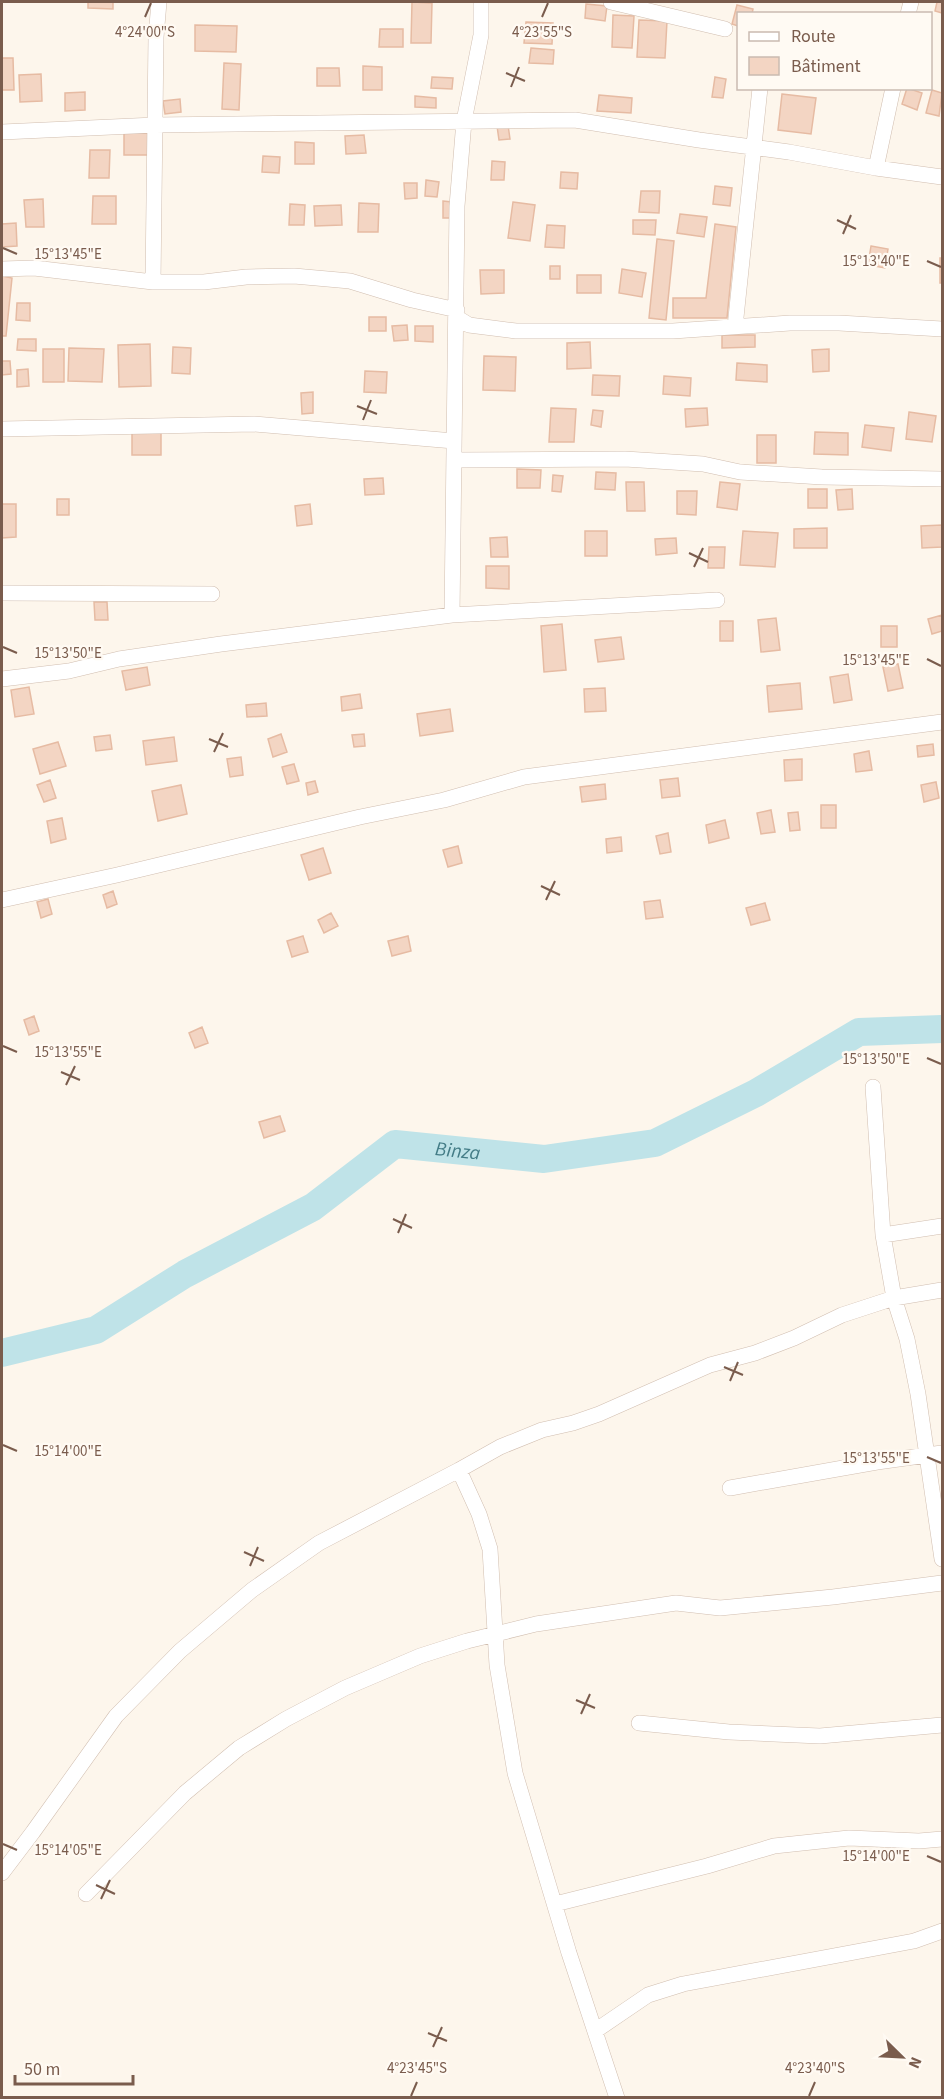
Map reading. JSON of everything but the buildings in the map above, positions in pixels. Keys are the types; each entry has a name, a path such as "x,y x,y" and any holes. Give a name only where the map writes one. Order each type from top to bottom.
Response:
{"street":[{"path":"153,282 156,37 159,2"},
{"path":"452,615 457,206 464,121 480,35 481,2"},
{"path":"611,2 725,30"},
{"path":"735,327 760,90"},
{"path":"876,168 892,90"},
{"path":"2,132 155,125 575,120 942,177"},
{"path":"2,269 34,268 153,282 204,282 246,277 294,276 350,281 456,313 470,325 516,331 673,331 839,323 942,329"},
{"path":"2,429 254,424 454,441"},
{"path":"454,460 625,459 703,464 740,472 822,477 942,479"},
{"path":"2,593 212,594"},
{"path":"2,679 69,671 120,659 221,644 452,615 717,600"},
{"path":"2,900 360,817 444,800 524,777 942,722"},
{"path":"873,1087 883,1235 894,1298 907,1338 935,1455 942,1559"},
{"path":"883,1235 942,1226"},
{"path":"2,1873 116,1716 180,1651 252,1590 319,1543 500,1447 542,1430 598,1414 710,1365 755,1353 794,1338 842,1315 894,1298 942,1290"},
{"path":"730,1488 877,1462 935,1455"},
{"path":"459,1470 479,1514 490,1549 497,1665 515,1773 617,2097"},
{"path":"86,1894 185,1793 239,1748 286,1719 345,1688 420,1656 536,1624 676,1603 720,1608 942,1583"},
{"path":"639,1723 729,1732 820,1736 942,1725"},
{"path":"555,1904 707,1866 774,1846 849,1838 919,1841 942,1839"},
{"path":"595,2031 648,1995 682,1984 914,1941 942,1931"}],"waterway":[{"name":"Binza","path":"2,1353 96,1330 185,1274 313,1207 395,1144 544,1159 655,1143 756,1093 859,1032 942,1029"}]}
